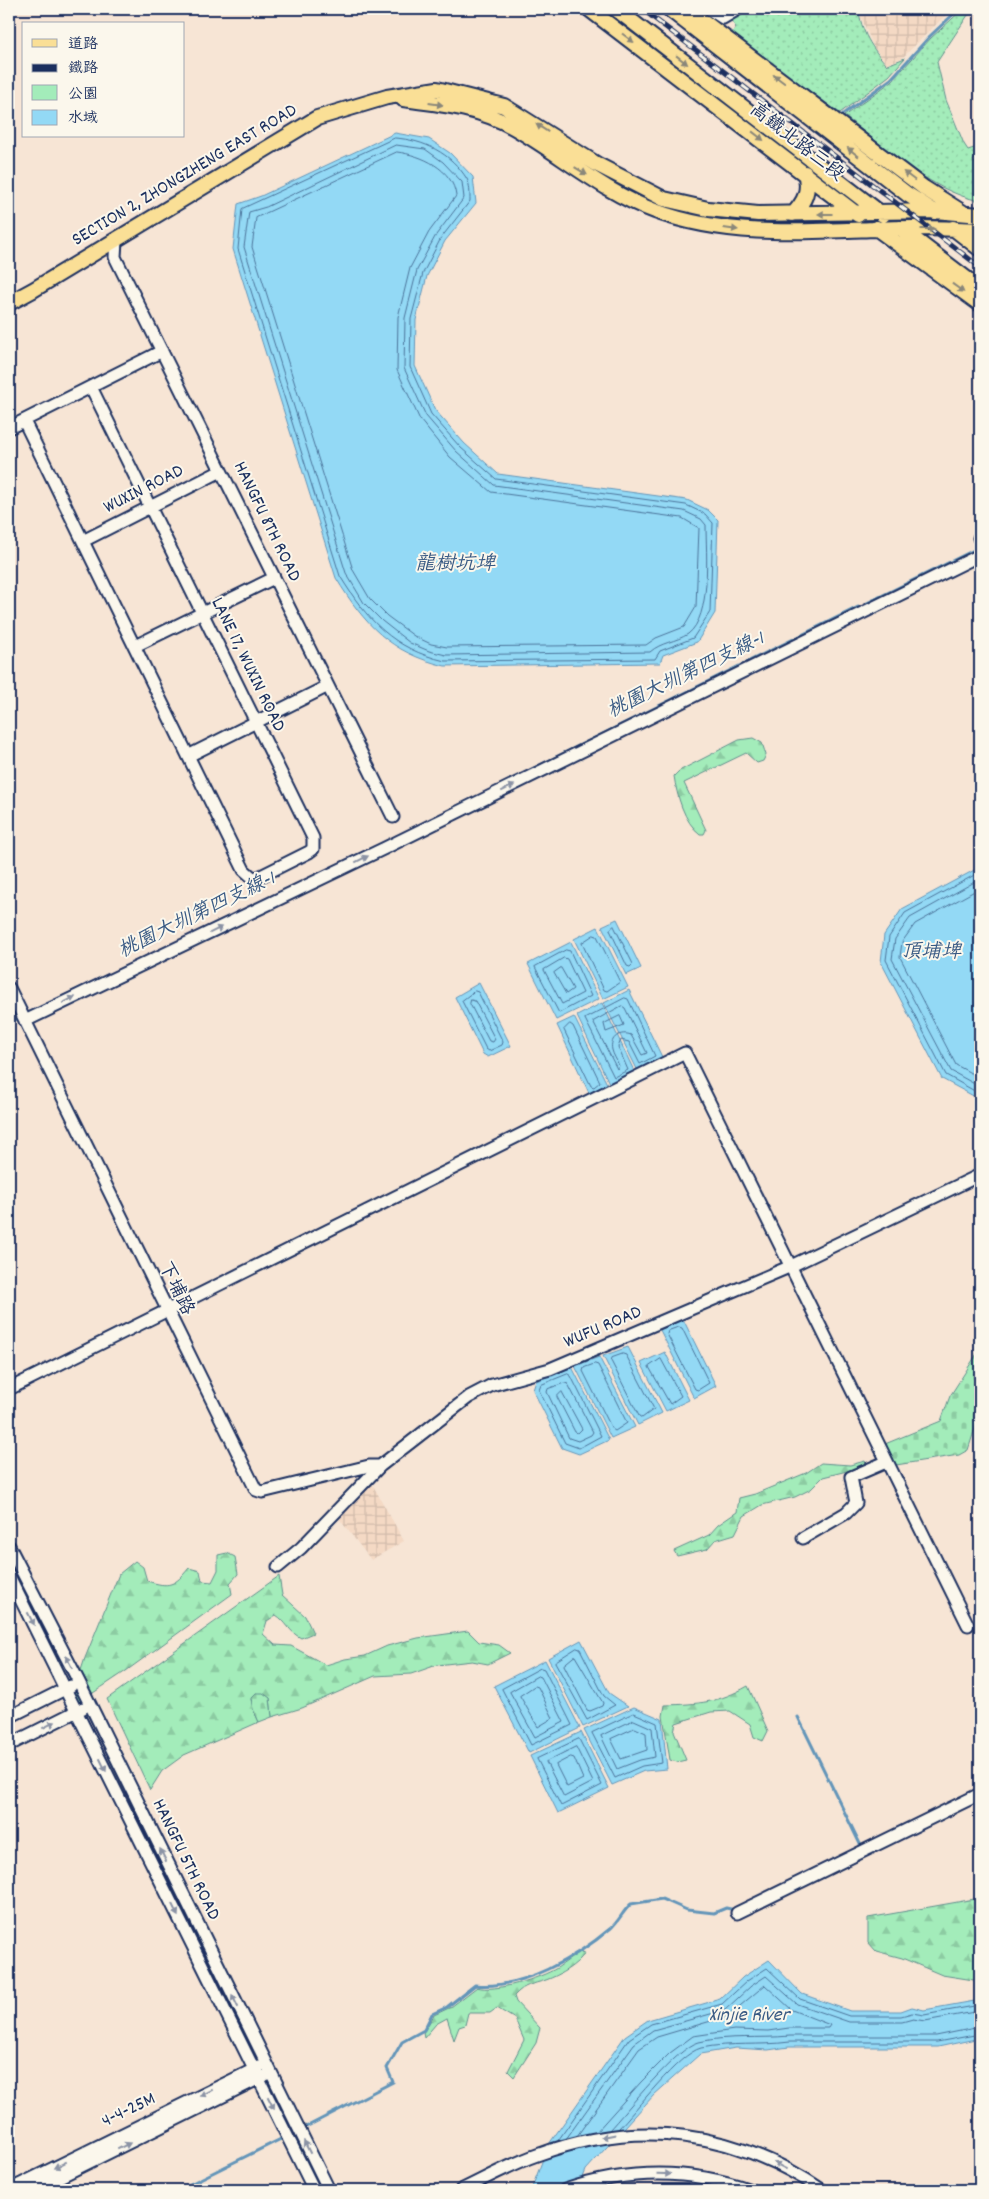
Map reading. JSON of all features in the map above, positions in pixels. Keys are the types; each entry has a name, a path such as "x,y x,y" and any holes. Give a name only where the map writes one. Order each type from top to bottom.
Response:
{"main road":[{"name":"高鐵北路三段","path":"589,9 856,214 980,304"},
{"name":"高鐵北路三段","path":"616,9 980,289"},
{"name":"高鐵北路三段","path":"670,9 907,194 934,211 980,249"},
{"path":"687,9 924,188 964,213 980,228"},
{"name":"SECTION 2, ZHONGZHENG EAST ROAD","path":"9,302 33,290 317,118 387,97 436,89 504,106 598,165 664,199 708,209 758,214 856,214 934,211 980,216"},
{"name":"SECTION 2, ZHONGZHENG EAST ROAD","path":"387,97 475,111 515,128 566,163 653,211 706,226 750,232 829,232 876,228 980,228"},
{"path":"793,214 804,201 807,194 808,182 805,173"}],"street":[{"path":"709,9 723,18 738,9"},
{"name":"HANGFU 8TH ROAD","path":"116,240 115,258 393,817"},
{"path":"9,428 162,352"},
{"name":"LANE 17, WUXIN ROAD","path":"91,387 313,838 312,848 309,852 259,877 253,878 248,875 188,756"},
{"path":"24,421 188,756 328,686"},
{"name":"WUXIN ROAD","path":"83,540 221,471"},
{"path":"25,1021 385,848 980,555"},
{"path":"135,646 274,578"},
{"name":"下埔路","path":"9,988 166,1312 256,1490 262,1492 369,1466 380,1466"},
{"path":"9,1389 685,1054 968,1626"},
{"name":"WUFU ROAD","path":"278,1567 301,1548 380,1466 469,1397 492,1385 550,1369 789,1267 980,1175"},
{"path":"803,1538 846,1513 856,1503 851,1477 886,1462"},
{"name":"HANGFU 5TH ROAD","path":"9,1546 79,1682 329,2190"},
{"name":"HANGFU 5TH ROAD","path":"9,1576 314,2190"},
{"path":"9,1717 79,1682"},
{"path":"9,1745 90,1705"},
{"path":"737,1913 980,1794"},
{"name":"4-4-25M","path":"9,2190 268,2069"},
{"name":"4-4-25M","path":"33,2190 256,2074"},
{"path":"461,2190 511,2166 570,2144 614,2135 656,2132 704,2138 738,2147 799,2176 822,2190"},
{"path":"565,2190 595,2180 655,2174 710,2177 751,2190"}],"shaded area":[{"path":"861,9 952,9 902,58 887,64 874,48 861,17"},
{"path":"371,1482 404,1541 371,1560 337,1516"}],"green space":[{"path":"749,9 859,9 868,39 887,65 905,58 889,76 840,113 731,34 736,27 730,20"},
{"path":"963,9 980,10 968,15 937,62 946,100 964,144 968,150 980,146 980,157 973,160 980,172 980,201 961,196 925,178 844,116 892,81 931,38"},
{"path":"753,738 762,743 766,755 763,761 757,763 746,753 684,783 706,830 704,834 700,834 694,829 686,816 679,800 674,776 679,771 739,740"},
{"path":"980,1349 980,1413 968,1450 959,1455 896,1465 885,1444 941,1421 950,1396"},
{"path":"865,1461 867,1466 823,1477 811,1489 795,1497 762,1505 744,1516 735,1534 715,1540 707,1549 677,1556 674,1551 709,1535 718,1525 737,1512 739,1498 755,1494 806,1473 821,1463 850,1465"},
{"path":"227,1553 235,1557 238,1574 230,1583 232,1594 126,1671 78,1703 71,1701 85,1658 119,1574 135,1561 143,1567 147,1581 166,1585 171,1584 179,1579 189,1568 200,1571 202,1581 212,1582 218,1570 218,1555"},
{"path":"279,1576 282,1595 305,1616 313,1633 301,1638 276,1615 267,1621 263,1634 275,1645 291,1646 326,1665 345,1659 365,1656 387,1646 418,1638 468,1631 479,1642 499,1645 510,1653 488,1664 472,1661 437,1665 411,1674 375,1676 302,1708 272,1717 270,1698 256,1693 251,1699 259,1722 184,1755 162,1771 150,1790 107,1699"},
{"path":"748,1686 768,1731 763,1741 754,1737 750,1724 730,1711 711,1712 676,1723 674,1731 686,1760 677,1762 670,1760 663,1716 665,1705 708,1702"},
{"path":"256,1693 263,1693 270,1698 272,1717 259,1722 253,1709 251,1698"},
{"path":"980,1898 980,1981 942,1975 902,1958 876,1951 868,1942 868,1918"},
{"path":"580,1952 585,1953 578,1962 568,1969 551,1978 525,1987 514,1996 516,2002 540,2028 536,2043 514,2077 508,2071 524,2040 515,2019 497,2008 490,2013 468,2013 465,2025 459,2027 454,2040 447,2018 436,2024 424,2038 423,2033 434,2015 451,2007 477,1987 494,1988 529,1980 550,1972"}],"water":[{"name":"龍樹坑埤","path":"395,133 429,139 450,153 473,177 476,203 445,241 427,276 416,320 415,366 435,410 464,443 498,474 687,500 708,510 718,520 715,613 697,642 663,655 660,663 445,666 409,653 394,645 380,634 357,609 336,578 233,249 238,204 261,196"},
{"name":"頂埔埤","path":"980,867 979,1099 942,1079 881,962 884,935 902,909"},
{"path":"617,919 641,968 626,975 602,926"},
{"path":"598,927 628,987 603,999 574,939"},
{"path":"571,942 599,999 556,1020 528,964"},
{"path":"479,983 511,1046 488,1057 483,1054 455,997"},
{"path":"629,990 663,1059 638,1071 604,1003"},
{"path":"602,1003 635,1073 610,1085 577,1016"},
{"path":"574,1017 608,1086 590,1095 557,1025"},
{"path":"683,1319 716,1386 694,1398 660,1330"},
{"path":"628,1347 662,1413 638,1425 603,1356"},
{"path":"665,1352 689,1400 666,1411 641,1363"},
{"path":"599,1357 635,1427 611,1438 575,1366"},
{"path":"572,1367 609,1440 579,1454 562,1448 533,1390 536,1381"},
{"path":"581,1640 609,1693 628,1706 583,1727 548,1658"},
{"path":"545,1660 580,1728 529,1753 494,1686"},
{"path":"634,1707 662,1719 667,1769 644,1771 612,1785 584,1730"},
{"path":"581,1732 609,1788 558,1813 530,1756"},
{"name":"Xinjie River","path":"769,1960 802,1994 850,2011 901,2011 912,2007 924,2010 980,2000 980,2038 938,2047 789,2047 768,2050 736,2048 700,2054 654,2095 586,2170 578,2190 531,2190 549,2144 625,2036 648,2020 720,1999 743,1977"}],"waterway":[{"path":"843,114 891,79 930,36 959,9"},
{"name":"桃園大圳第四支線-1","path":"867,603 980,547"},
{"name":"桃園大圳第四支線-1","path":"528,771 858,607"},
{"name":"桃園大圳第四支線-1","path":"28,1013 135,962"},
{"name":"桃園大圳第四支線-1","path":"9,1022 17,1019"},
{"path":"798,1717 862,1848"},
{"path":"302,2129 393,2082 387,2068 402,2042 424,2030 432,2014 447,2007 475,1985 511,1982 529,1977 565,1960 611,1928 631,1904 662,1899 687,1910 714,1913 726,1908 735,1910"},
{"path":"178,2190 297,2131"}],"railway":[{"path":"642,9 980,267"}]}
